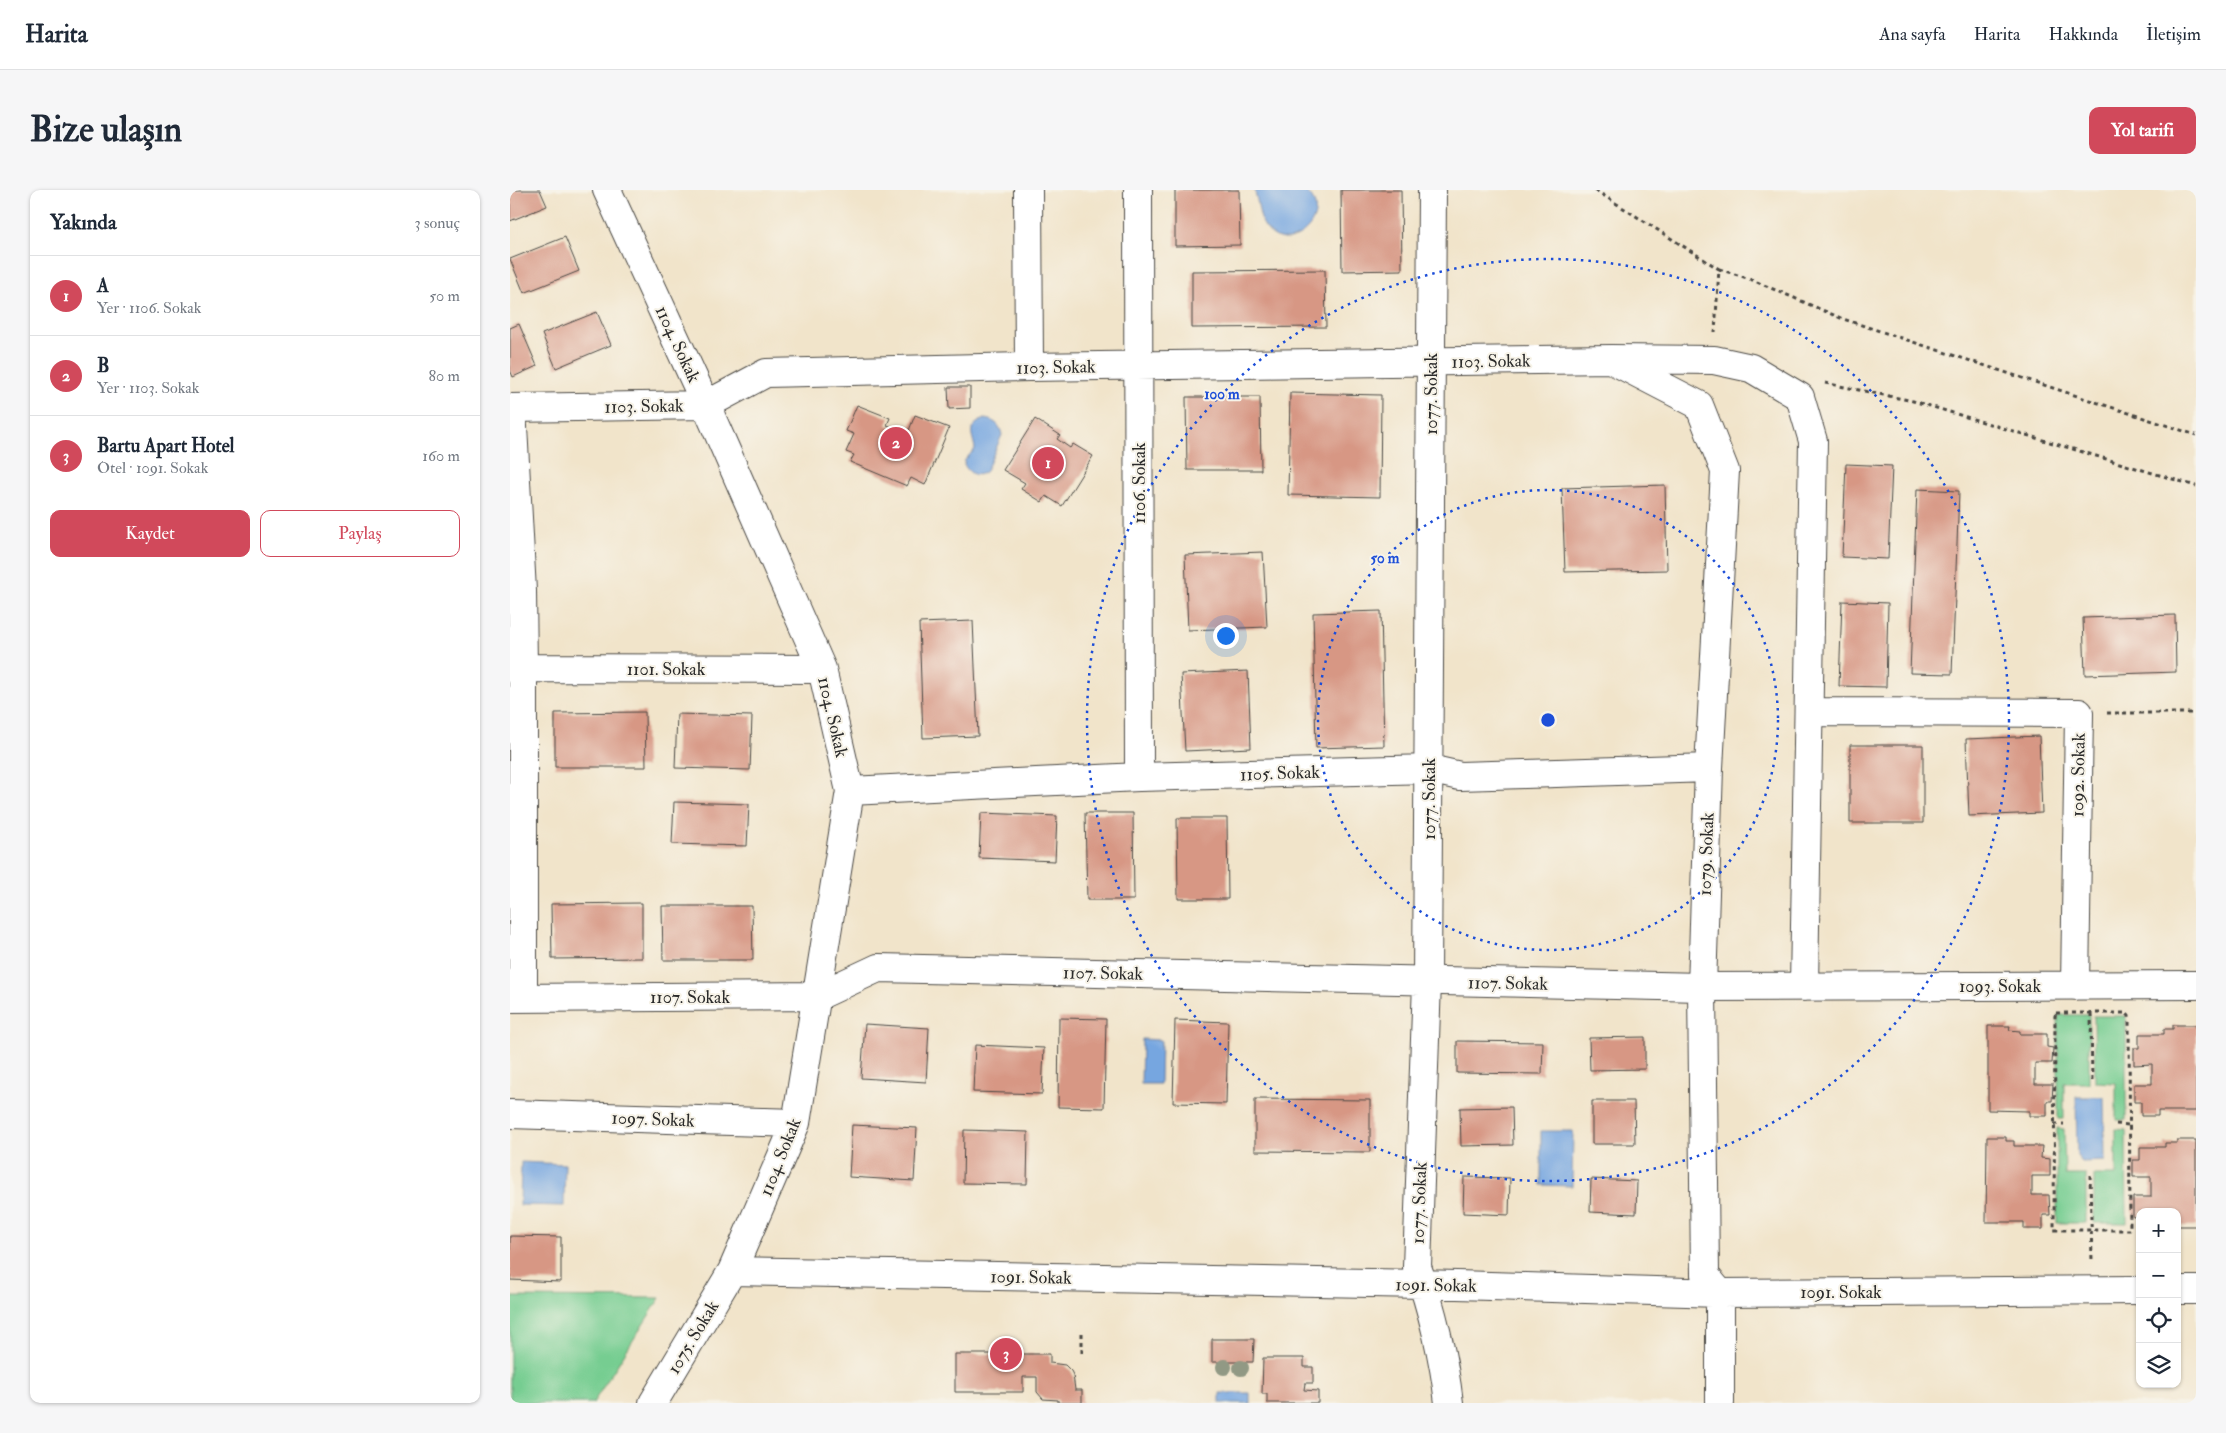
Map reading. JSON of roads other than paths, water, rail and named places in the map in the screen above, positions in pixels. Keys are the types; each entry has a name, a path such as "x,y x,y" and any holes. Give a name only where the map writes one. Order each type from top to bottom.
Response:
{"street":[{"name":"1104. Sokak","path":"607,190 706,405 822,669 850,791 796,1123 732,1271"},
{"path":"1028,190 1029,367"},
{"name":"1106. Sokak","path":"1138,190 1140,777"},
{"name":"1077. Sokak","path":"1432,190 1427,982 1417,1267 1423,1284 1446,1380 1449,1403"},
{"name":"1103. Sokak","path":"511,408 706,405 766,373 1029,367 1611,359 1714,360 1751,368 1800,397 1813,441 1804,987"},
{"name":"1079. Sokak","path":"1611,359 1699,405 1725,471 1709,768 1702,987 1705,1275 1720,1293"},
{"path":"511,408 517,668 516,998"},
{"name":"1101. Sokak","path":"517,668 822,669"},
{"name":"1092. Sokak","path":"1809,712 2079,713 2083,986"},
{"name":"1105. Sokak","path":"850,791 1140,777 1429,769 1460,776 1709,768"},
{"name":"1107. Sokak","path":"516,998 818,996 878,968 1427,982 1804,987"},
{"name":"1093. Sokak","path":"1804,987 2196,985"},
{"name":"1097. Sokak","path":"510,1114 796,1123"},
{"name":"1091. Sokak","path":"732,1271 1423,1284 1720,1293 2136,1290"},
{"name":"1075. Sokak","path":"653,1403 732,1271"},
{"path":"2181,1290 2196,1290"},
{"path":"1720,1293 1720,1403"}],"water":[{"path":"1254,190 1304,190 1313,199 1315,210 1313,221 1306,230 1297,236 1286,239 1275,236 1263,223"},
{"path":"984,419 996,423 1002,435 986,471 976,475 970,472 964,464 965,460 975,449 972,428"},
{"path":"1142,1039 1161,1040 1160,1084 1141,1084"},
{"path":"2076,1097 2104,1097 2105,1161 2082,1162 2077,1156"},
{"path":"1541,1131 1573,1131 1572,1186 1541,1185"},
{"path":"521,1162 565,1164 564,1206 520,1205"},
{"path":"1220,1393 1250,1393 1250,1403 1220,1403"}],"place":[{"name":"B","path":"896,443"},
{"name":"A","path":"1048,463"},
{"name":"Bartu Apart Hotel","path":"1006,1354"}]}
